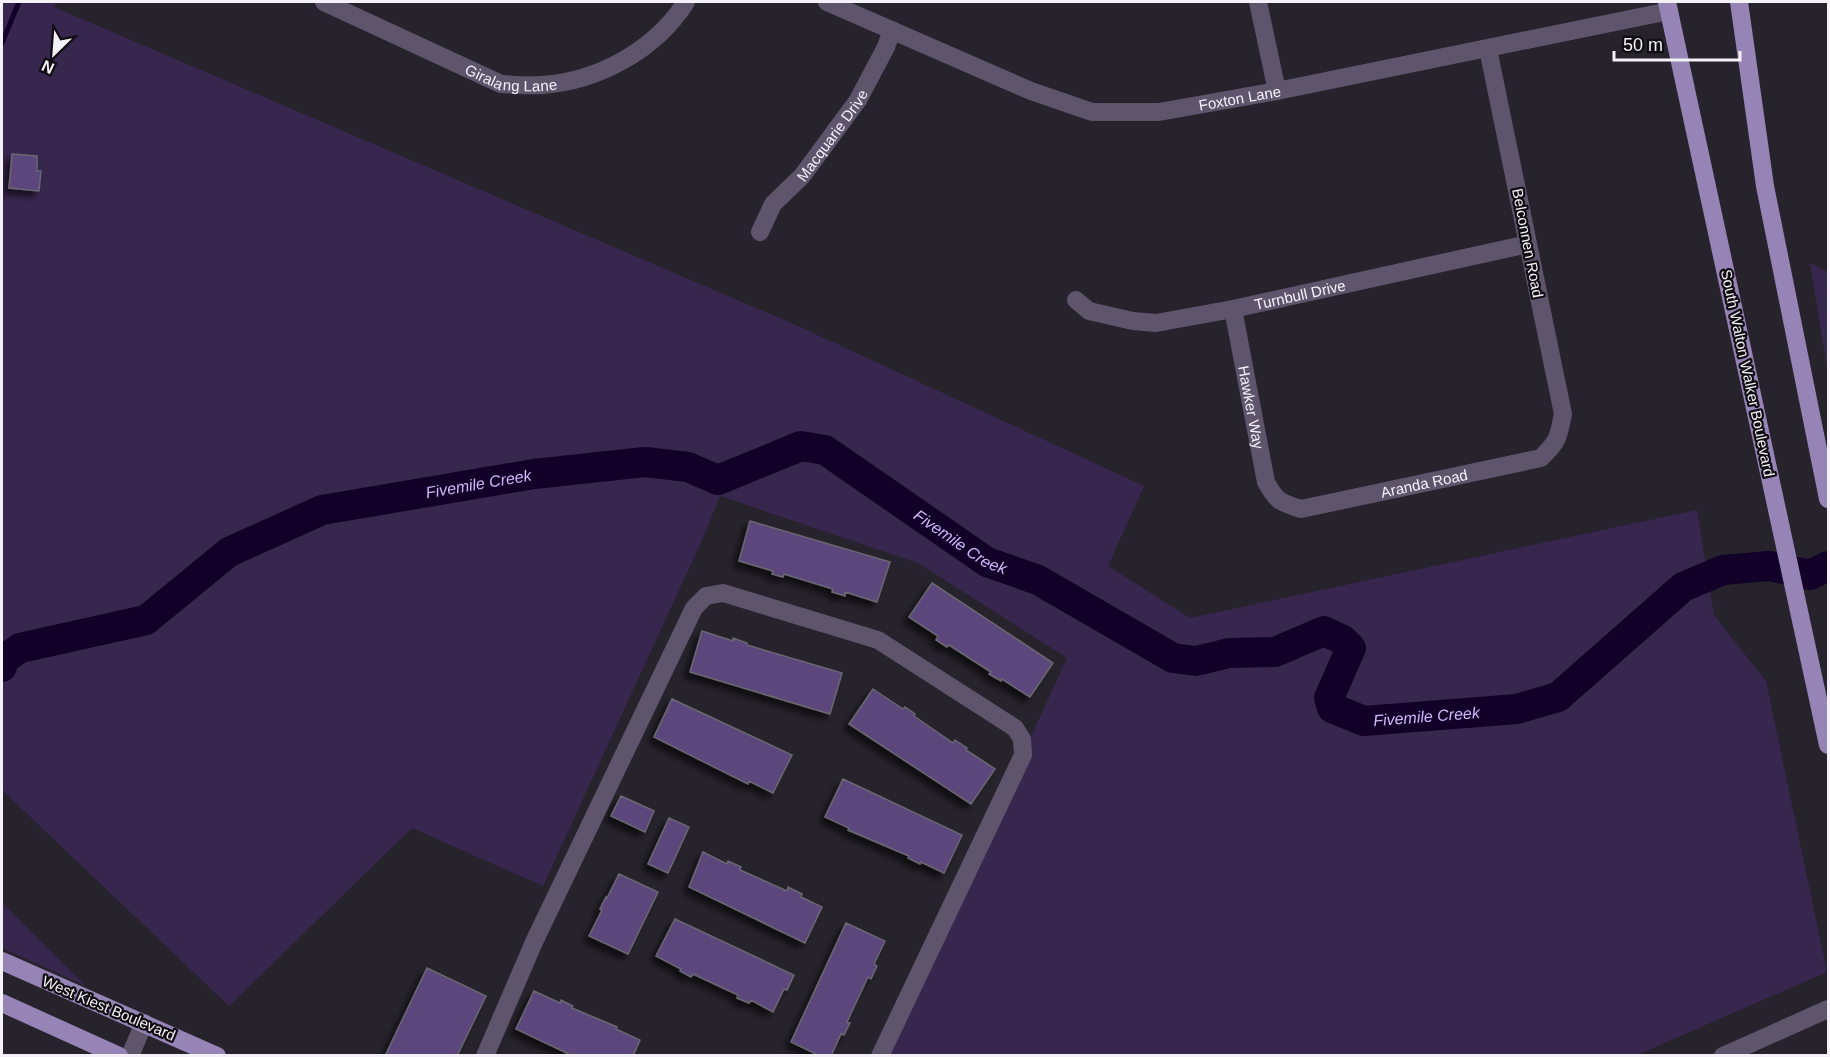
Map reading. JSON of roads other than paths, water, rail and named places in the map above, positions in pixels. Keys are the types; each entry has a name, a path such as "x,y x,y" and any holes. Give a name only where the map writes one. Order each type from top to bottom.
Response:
{"main road":[{"path":"1739,2 1765,186 1828,499"},
{"name":"South Walton Walker Boulevard","path":"1668,6 1828,745"},
{"name":"West Kiest Boulevard","path":"2,962 217,1056"},
{"path":"2,1003 119,1056"}],"street":[{"name":"Giralang Lane","path":"324,2 501,84 521,86 562,83 582,78 620,62 654,38 670,23 686,2"},
{"name":"Foxton Lane","path":"827,2 1032,92 1092,112 1159,112 1277,91 1488,49 1668,6"},
{"path":"1258,2 1277,91"},
{"name":"Macquarie Drive","path":"760,232 773,204 802,176 858,100 886,47 892,30"},
{"name":"Belconnen Road","path":"1488,49 1563,414 1558,438"},
{"name":"Turnbull Drive","path":"1076,300 1089,311 1133,321 1156,323 1233,309 1528,244"},
{"name":"Hawker Way","path":"1233,309 1266,482 1273,495 1281,502"},
{"name":"Aranda Road","path":"1281,502 1301,508 1541,458 1558,438"},
{"path":"485,1056 534,942 694,608 706,596 723,593 878,640 1015,728 1022,739 1023,755 880,1056"},
{"path":"1724,1056 1828,1009"},
{"path":"130,1056 144,1023"}],"waterway":[{"path":"2,43 19,2"},
{"name":"Fivemile Creek","path":"2,667 3,660 20,648 146,620 229,552 322,510 534,474 645,462 688,467 718,480 801,446 825,450 987,562 1038,580 1173,658 1196,661 1229,653 1275,652 1324,631 1343,640 1351,648 1329,698 1332,708 1364,721 1517,709 1558,697 1683,587 1723,570 1769,566 1810,575 1828,566"}]}
